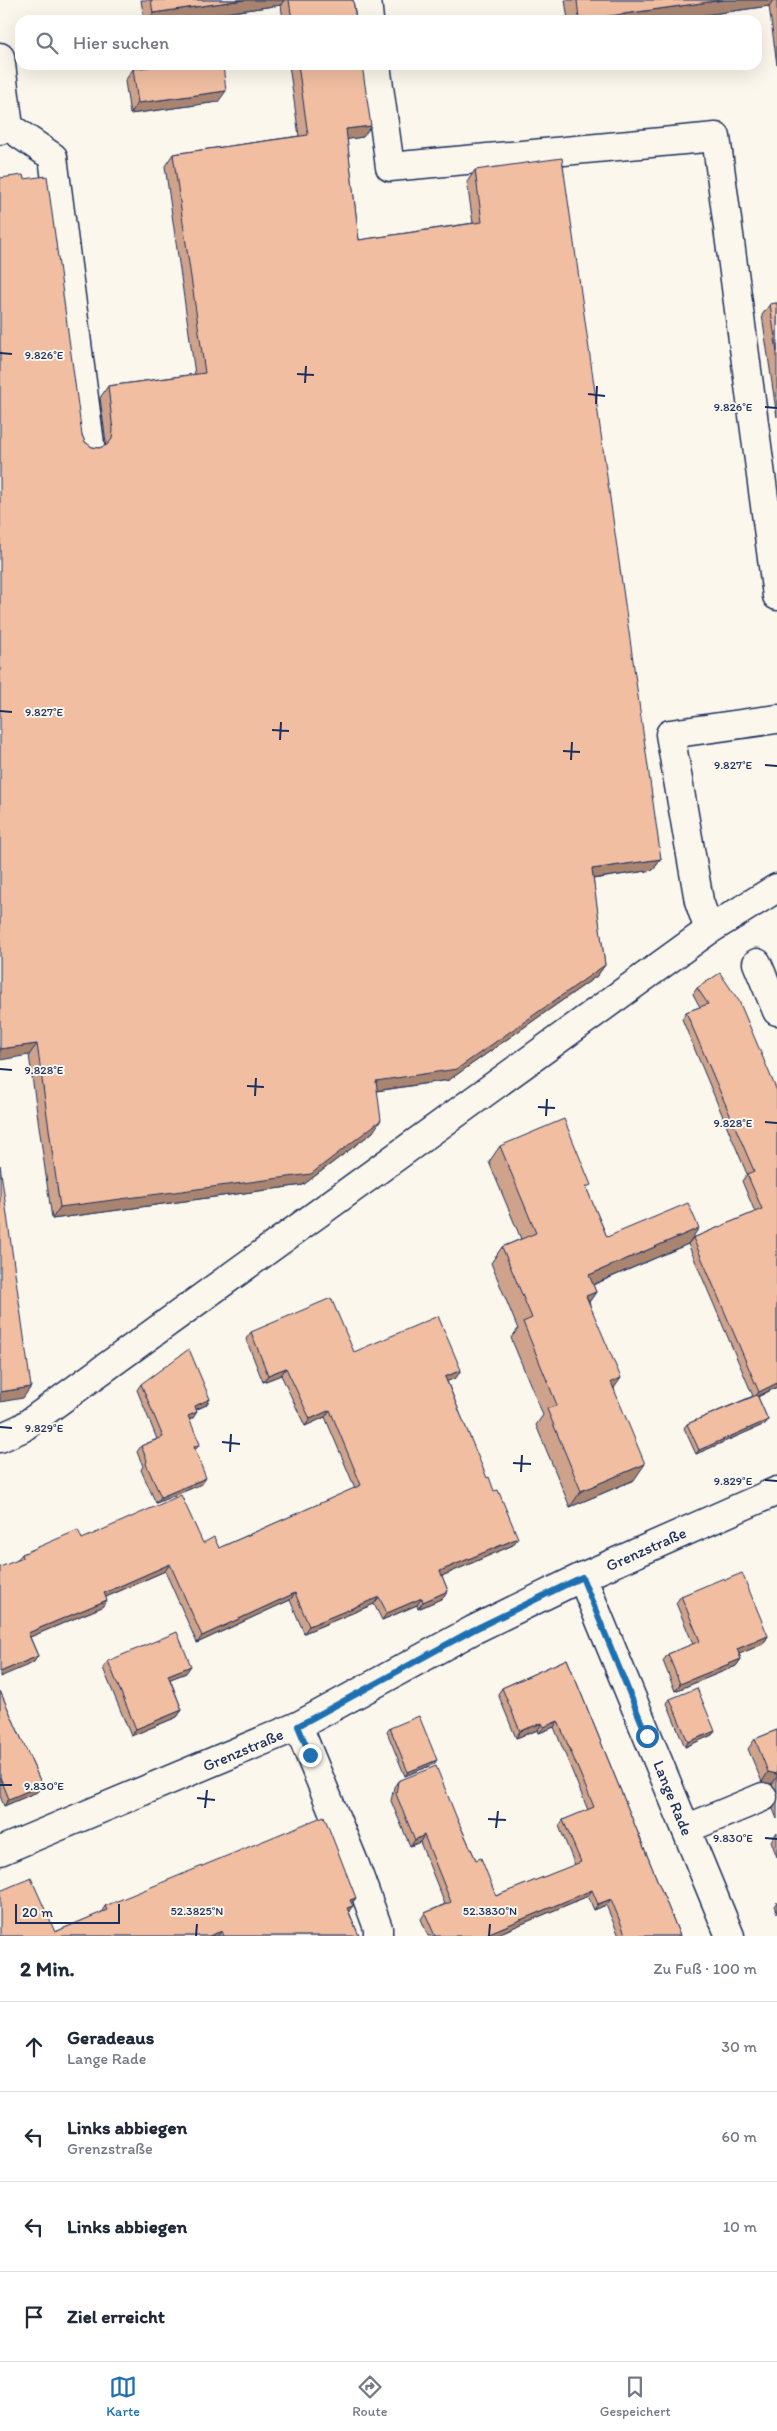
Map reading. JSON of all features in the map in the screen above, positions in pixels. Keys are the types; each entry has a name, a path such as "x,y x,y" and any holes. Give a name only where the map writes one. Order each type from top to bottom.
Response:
{"street":[{"path":"366,0 368,15"},
{"path":"0,57 5,129 53,157 90,444"},
{"path":"377,70 390,167 716,137 777,596"},
{"path":"709,930 698,901 670,734 777,720"},
{"path":"0,1438 22,1428 709,930 777,888"},
{"path":"757,963 777,1011"},
{"name":"Grenzstraße","path":"0,1851 298,1726 473,1630 582,1577 777,1491"},
{"name":"Lange Rade","path":"582,1577 730,1936"},
{"path":"298,1726 355,1864 378,1928 378,1936"},
{"path":"686,1829 763,1797"}],"building":[{"path":"151,0 243,0 153,13"},
{"path":"289,0 353,0 355,15 291,15"},
{"path":"577,0 723,0 615,15 578,15"},
{"path":"133,70 224,70 226,91 138,103"},
{"path":"299,70 363,70 371,126 346,129 359,240 482,222 475,170 562,158 661,859 592,869 605,965 457,1069 376,1081 381,1120 311,1174 60,1207 37,1044 0,1049 0,178 23,175 24,179 47,176 82,435 85,442 92,447 99,448 107,445 112,439 113,431 108,386 205,373 173,154 308,135"},
{"path":"777,303 777,352 770,304"},
{"path":"720,973 739,1001 777,1091 777,1383 759,1392 693,1238 762,1209 747,1174 754,1171 686,1012 708,1004 697,988"},
{"path":"564,1119 591,1185 586,1187 607,1237 688,1203 699,1228 589,1275 596,1292 586,1296 621,1378 611,1382 645,1464 581,1491 547,1409 557,1405 523,1322 532,1318 502,1247 536,1233 500,1146"},
{"path":"0,1165 31,1387 0,1392"},
{"path":"331,1298 354,1352 438,1316 461,1370 445,1377 487,1478 489,1477 494,1491 498,1490 518,1538 440,1571 448,1591 423,1602 422,1598 387,1613 379,1597 309,1626 295,1593 202,1636 170,1564 104,1593 107,1600 28,1633 38,1656 0,1672 0,1567 23,1558 22,1554 78,1530 82,1539 181,1495 203,1543 214,1537 219,1548 361,1485 330,1410 310,1419 286,1368 268,1375 251,1332"},
{"path":"189,1349 210,1399 195,1406 197,1412 188,1416 200,1444 194,1447 206,1478 161,1497 146,1464 147,1460 141,1446 163,1437 141,1384"},
{"path":"757,1395 768,1420 699,1450 687,1424"},
{"path":"742,1573 768,1636 737,1649 741,1659 680,1684 668,1654 700,1641 681,1596 724,1578 725,1580"},
{"path":"177,1632 191,1666 168,1675 182,1710 136,1729 108,1661"},
{"path":"567,1659 680,1936 626,1936 611,1899 598,1904 592,1890 482,1936 435,1936 425,1913 451,1902 424,1835 415,1840 396,1794 398,1781 436,1766 476,1860 481,1858 496,1896 581,1862 563,1820 594,1807 558,1721 544,1727 542,1723 520,1731 502,1688"},
{"path":"697,1688 715,1731 688,1742 670,1699"},
{"path":"0,1691 42,1785 9,1799 0,1777"},
{"path":"419,1716 437,1760 408,1772 390,1728"},
{"path":"777,1730 777,1774 768,1772 755,1739"},
{"path":"324,1816 356,1898 350,1900 353,1906 347,1908 359,1936 224,1936 222,1931 209,1936 0,1936 0,1891 31,1878 55,1932 107,1910 105,1906"}],"route":[{"path":"310,1755 298,1726 473,1630 582,1577 647,1736"}]}
